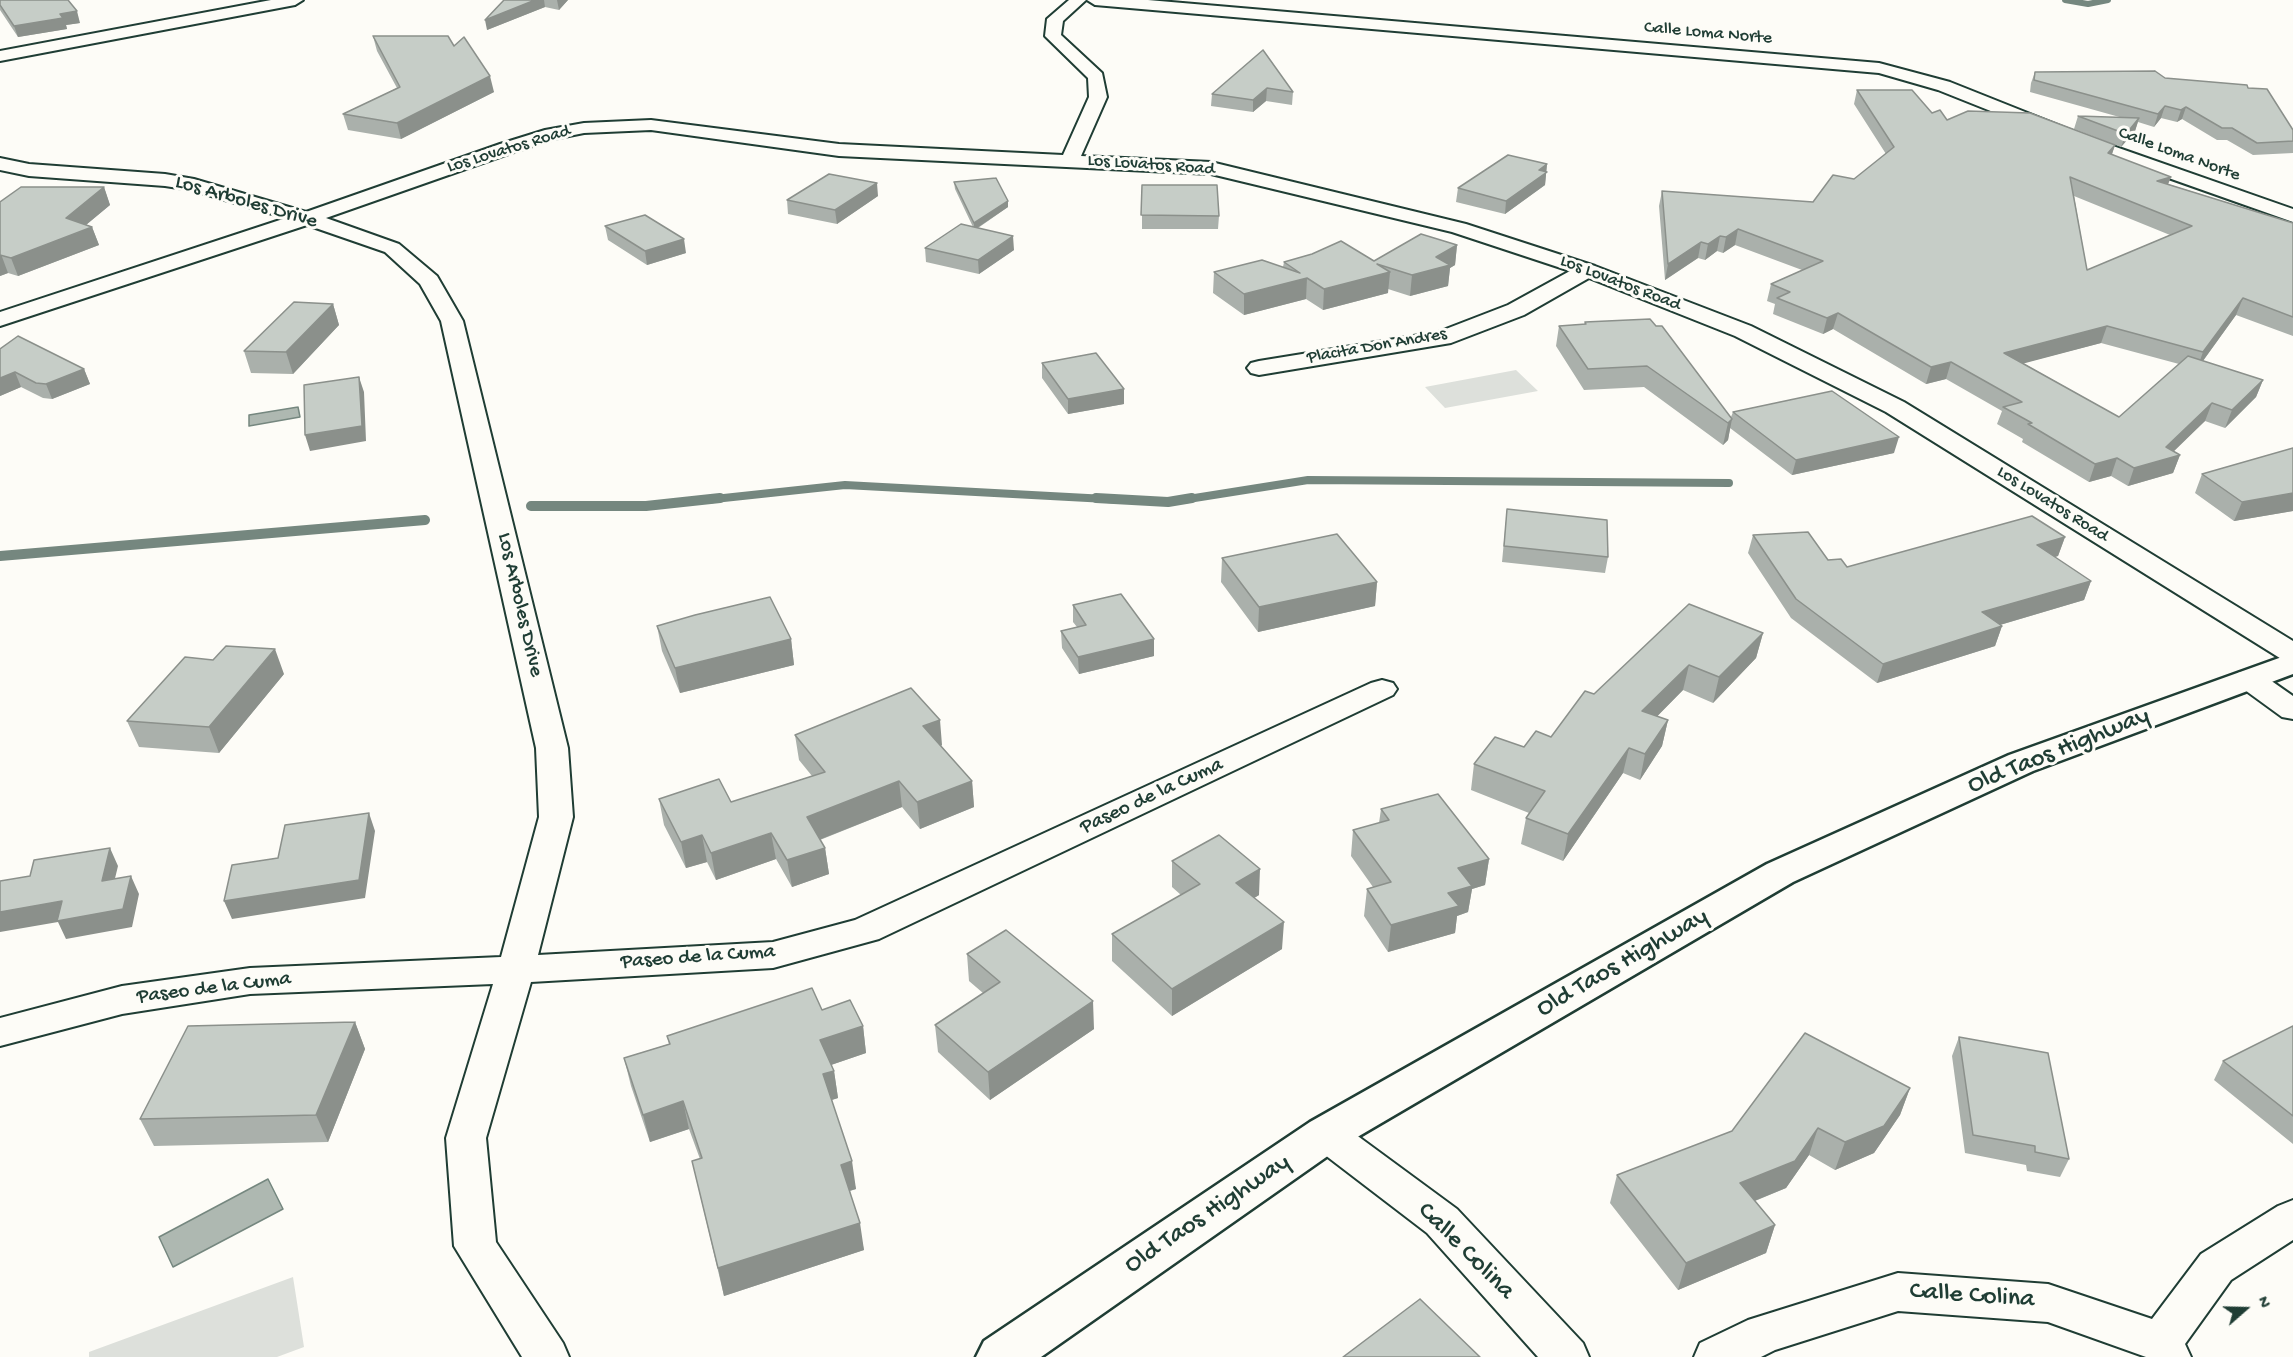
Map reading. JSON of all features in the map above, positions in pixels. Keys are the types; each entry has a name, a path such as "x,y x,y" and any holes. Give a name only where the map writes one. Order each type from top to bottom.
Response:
{"street":[{"path":"0,56 295,0"},
{"path":"1070,160 1098,97 1096,77 1053,36 1055,19 1078,0"},
{"name":"Calle Loma Norte","path":"1095,0 1880,68 1944,86 2087,143 2293,216"},
{"name":"Los Lovatos Road","path":"0,319 308,218 551,134 604,125 651,125 839,150 924,156 1070,160 1211,168 1459,228 1588,270 1743,332 1895,407 2293,654"},
{"name":"Los Arboles Drive","path":"0,164 29,170 194,184 308,218 392,248 429,281 452,321 552,748 556,817 516,970 466,1138 475,1246 547,1357"},
{"name":"Placita Don Andres","path":"1259,368 1443,338 1516,310 1588,270"},
{"name":"Old Taos Highway","path":"1001,1357 1326,1134 1780,873 2021,763 2293,663"},
{"path":"2249,679 2293,710"},
{"name":"Paseo de la Cuma","path":"0,1032 122,1000 250,981 516,970 773,955 866,930 1382,689"},
{"name":"Calle Colina","path":"1326,1134 1442,1221 1566,1357"},
{"name":"Calle Colina","path":"1716,1357 1764,1334 1898,1292 2048,1303 2165,1350 2216,1267 2293,1218"}],"shaded area":[{"path":"1516,370 1538,391 1445,408 1425,387"},
{"path":"298,407 300,417 249,426 249,415"},
{"path":"268,1179 283,1209 173,1267 159,1237"},
{"path":"293,1277 304,1347 277,1357 89,1357 89,1352"}],"building":[{"path":"0,0 68,0 77,11 60,14 63,18 14,26 0,5"},
{"path":"504,0 535,0 485,20"},
{"path":"373,36 448,36 454,46 464,37 490,76 397,123 343,114 400,87"},
{"path":"1263,50 1293,92 1267,88 1253,100 1212,94"},
{"path":"2155,71 2165,78 2247,85 2248,88 2267,89 2293,130 2293,141 2257,143 2232,128 2222,128 2186,107 2181,110 2165,106 2158,114 2034,80 2035,72"},
{"path":"1857,90 1912,90 1932,113 1940,110 1947,120 1968,111 2030,113 2115,145 2108,153 2171,177 2157,181 2293,223 2293,317 2243,298 2203,352 2107,326 2004,353 2119,417 2188,356 2263,380 2232,410 2212,403 2166,447 2180,455 2134,468 2117,458 2095,464 2003,407 2022,402 1951,362 1931,367 1838,313 1827,318 1777,298 1790,292 1771,284 1823,261 1738,229 1708,244 1701,242 1668,264 1662,191 1813,202 1833,175 1854,179 1894,147","holes":["2070,177 2192,226 2087,270"]},
{"path":"2078,116 2139,118 2126,134"},
{"path":"1508,155 1547,164 1539,170 1547,172 1506,201 1458,188"},
{"path":"829,174 877,183 835,210 787,200"},
{"path":"996,178 1008,201 974,223 954,182"},
{"path":"1142,185 1217,185 1219,216 1141,215"},
{"path":"21,187 104,187 66,218 92,227 11,258 0,255 0,202"},
{"path":"645,215 684,239 645,251 605,226"},
{"path":"961,224 1013,236 978,260 925,248"},
{"path":"1421,234 1457,245 1436,257 1450,265 1412,275 1377,264 1390,272 1324,289 1307,278 1244,294 1214,272 1262,260 1300,273 1284,262 1312,254 1341,241 1374,261"},
{"path":"294,302 333,304 286,352 244,351"},
{"path":"1650,319 1656,326 1662,326 1732,419 1728,423 1647,366 1588,369 1559,326 1586,324 1585,322"},
{"path":"18,336 84,369 46,384 36,383 15,372 0,378 0,349"},
{"path":"1096,353 1124,389 1068,399 1042,363"},
{"path":"359,377 362,426 305,435 304,385"},
{"path":"1832,391 1899,437 1796,460 1733,412"},
{"path":"2293,448 2293,493 2242,502 2202,474"},
{"path":"1507,509 1607,520 1608,557 1504,546"},
{"path":"2032,516 2065,537 2037,545 2091,581 1982,612 2002,626 1883,664 1796,599 1753,535 1808,532 1828,560 1841,559 1847,567"},
{"path":"1337,534 1377,582 1259,607 1222,558"},
{"path":"1121,594 1154,639 1078,657 1061,631 1086,625 1073,605"},
{"path":"770,597 791,639 675,668 657,626"},
{"path":"1689,604 1763,633 1719,677 1689,665 1642,711 1668,720 1645,754 1629,748 1568,834 1526,818 1545,791 1474,764 1495,737 1524,747 1536,731 1551,737 1585,691 1594,694"},
{"path":"226,646 275,649 209,727 127,721 185,657 213,660"},
{"path":"911,688 940,720 923,726 972,781 917,802 899,781 807,817 825,848 787,860 771,833 711,853 702,835 681,842 659,799 719,779 731,802 825,772 795,735"},
{"path":"1438,794 1489,859 1458,868 1472,886 1448,893 1459,906 1391,925 1367,889 1391,882 1353,830 1389,820 1381,809"},
{"path":"369,813 359,880 224,901 232,865 278,858 285,825"},
{"path":"1219,835 1260,869 1236,883 1284,922 1172,989 1112,934 1200,884 1172,861"},
{"path":"110,848 102,881 131,876 123,909 57,921 62,901 0,912 0,881 30,876 34,860"},
{"path":"1006,930 1093,1001 988,1072 935,1025 1000,982 967,954"},
{"path":"812,988 822,1010 850,1000 863,1026 820,1040 834,1071 823,1074 852,1161 841,1165 860,1223 718,1268 692,1161 702,1158 683,1101 643,1115 624,1058 670,1044 667,1036"},
{"path":"355,1022 316,1115 140,1119 188,1026"},
{"path":"2293,1026 2293,1116 2223,1061"},
{"path":"1805,1033 1910,1088 1884,1126 1845,1142 1818,1128 1795,1161 1740,1183 1775,1225 1686,1263 1617,1175 1732,1131"},
{"path":"1959,1037 2048,1053 2069,1159 2035,1152 2035,1146 1973,1135"},
{"path":"1420,1299 1480,1357 1343,1357"}],"waterway":[{"path":"2065,0 2088,4 2108,0"},
{"path":"1182,500 1308,480 1729,483"},
{"path":"705,500 845,485 1125,500"},
{"path":"531,506 646,506 720,498"},
{"path":"1096,498 1168,502 1192,498"},
{"path":"0,556 425,520"}]}
